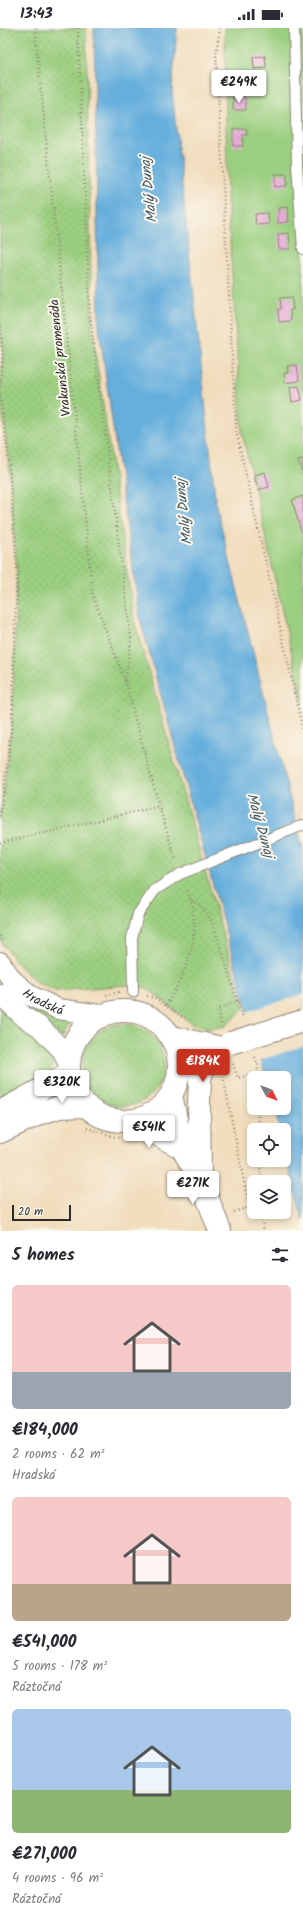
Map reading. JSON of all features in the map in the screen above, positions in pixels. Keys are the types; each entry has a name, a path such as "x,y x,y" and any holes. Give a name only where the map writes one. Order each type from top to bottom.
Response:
{"main road":[{"path":"85,1116 73,1088 69,1070 70,1052 75,1039 100,1006 115,1011 137,1011 157,1021 172,1037 176,1046 179,1060 174,1089 182,1148 225,1222"},
{"path":"128,1130 167,1102 174,1089 224,1047 303,1021"},
{"path":"172,1037 224,1047"},
{"path":"200,1178 198,1103 200,1079 224,1047"},
{"path":"0,1112 69,1070"},
{"path":"0,1132 41,1113 59,1107 85,1116 120,1121 128,1130 182,1148"}],"street":[{"name":"Hradská","path":"3,955 12,980 31,996 58,1009 100,1006"},
{"name":"Hradská","path":"0,994 24,1017 40,1027 63,1051 69,1070"}],"lane":[{"path":"294,28 298,166 303,249"},
{"path":"133,992 132,938 138,914 155,890 180,874 303,825"}],"path":[{"name":"Vrakunská promenáda","path":"36,28 93,596 125,681 159,806 180,874"},
{"path":"78,28 90,314 131,639 125,681"},
{"path":"220,28 216,53 236,430 303,730"},
{"path":"0,326 3,352 0,387"},
{"path":"0,393 9,464 17,570 12,723 0,817"},
{"path":"0,843 159,806"},
{"path":"166,1005 188,966 194,940 192,900 200,905 212,921 245,1023"},
{"path":"0,936 3,955"},
{"path":"100,1006 123,991 133,992 155,998 188,1021"},
{"path":"229,1066 224,1047 218,1009 239,1001"},
{"path":"224,1047 238,1078 247,1075"},
{"path":"253,1051 258,1066 258,1071"},
{"path":"224,1071 222,1075 247,1197"},
{"path":"85,1116 128,1130"},
{"path":"225,1222 247,1208"},
{"path":"261,1219 264,1231"}],"green space":[{"path":"0,28 86,28 92,329 134,620 244,1009 225,1026 207,1029 193,1025 147,988 127,985 56,991 37,983 17,964 2,942 0,936 0,817 12,723 17,570 9,464 0,393 3,352 0,326"},
{"path":"225,28 303,28 303,704 242,432 227,195"},
{"path":"0,976 71,1021 62,1037 3,987 0,983"},
{"path":"0,1004 46,1046 53,1057 52,1067 43,1080 0,1104"},
{"path":"123,1024 139,1027 152,1036 161,1049 164,1065 161,1081 152,1094 139,1103 123,1106 107,1103 94,1094 85,1081 82,1065 85,1049 94,1036 107,1027"}],"water":[{"name":"Malý Dunaj","path":"94,28 177,28 172,91 216,506 303,850 303,1221 289,1167 291,1167 291,1123 278,1123 276,1115 291,1115 291,1071 264,1071 140,619 99,328"}],"pier":[{"path":"303,994 303,1046 260,1060 246,1012"}],"building":[{"path":"265,56 266,68 254,69 253,57"},
{"path":"233,97 245,97 246,110 233,110"},
{"path":"233,129 247,129 247,135 243,135 243,146 233,146"},
{"path":"275,174 287,174 287,186 275,187"},
{"path":"288,207 289,222 278,223 278,208"},
{"path":"268,213 269,224 256,225 255,214"},
{"path":"289,233 290,249 279,249 278,234"},
{"path":"292,297 293,310 290,310 291,321 279,322 278,309 281,309 280,298"},
{"path":"297,365 299,381 285,383 284,373 288,373 287,366"},
{"path":"299,386 302,400 292,402 290,387"},
{"path":"303,459 303,474 298,461"},
{"path":"265,472 269,487 258,490 254,475"},
{"path":"303,496 303,531 301,531 292,500"}]}
